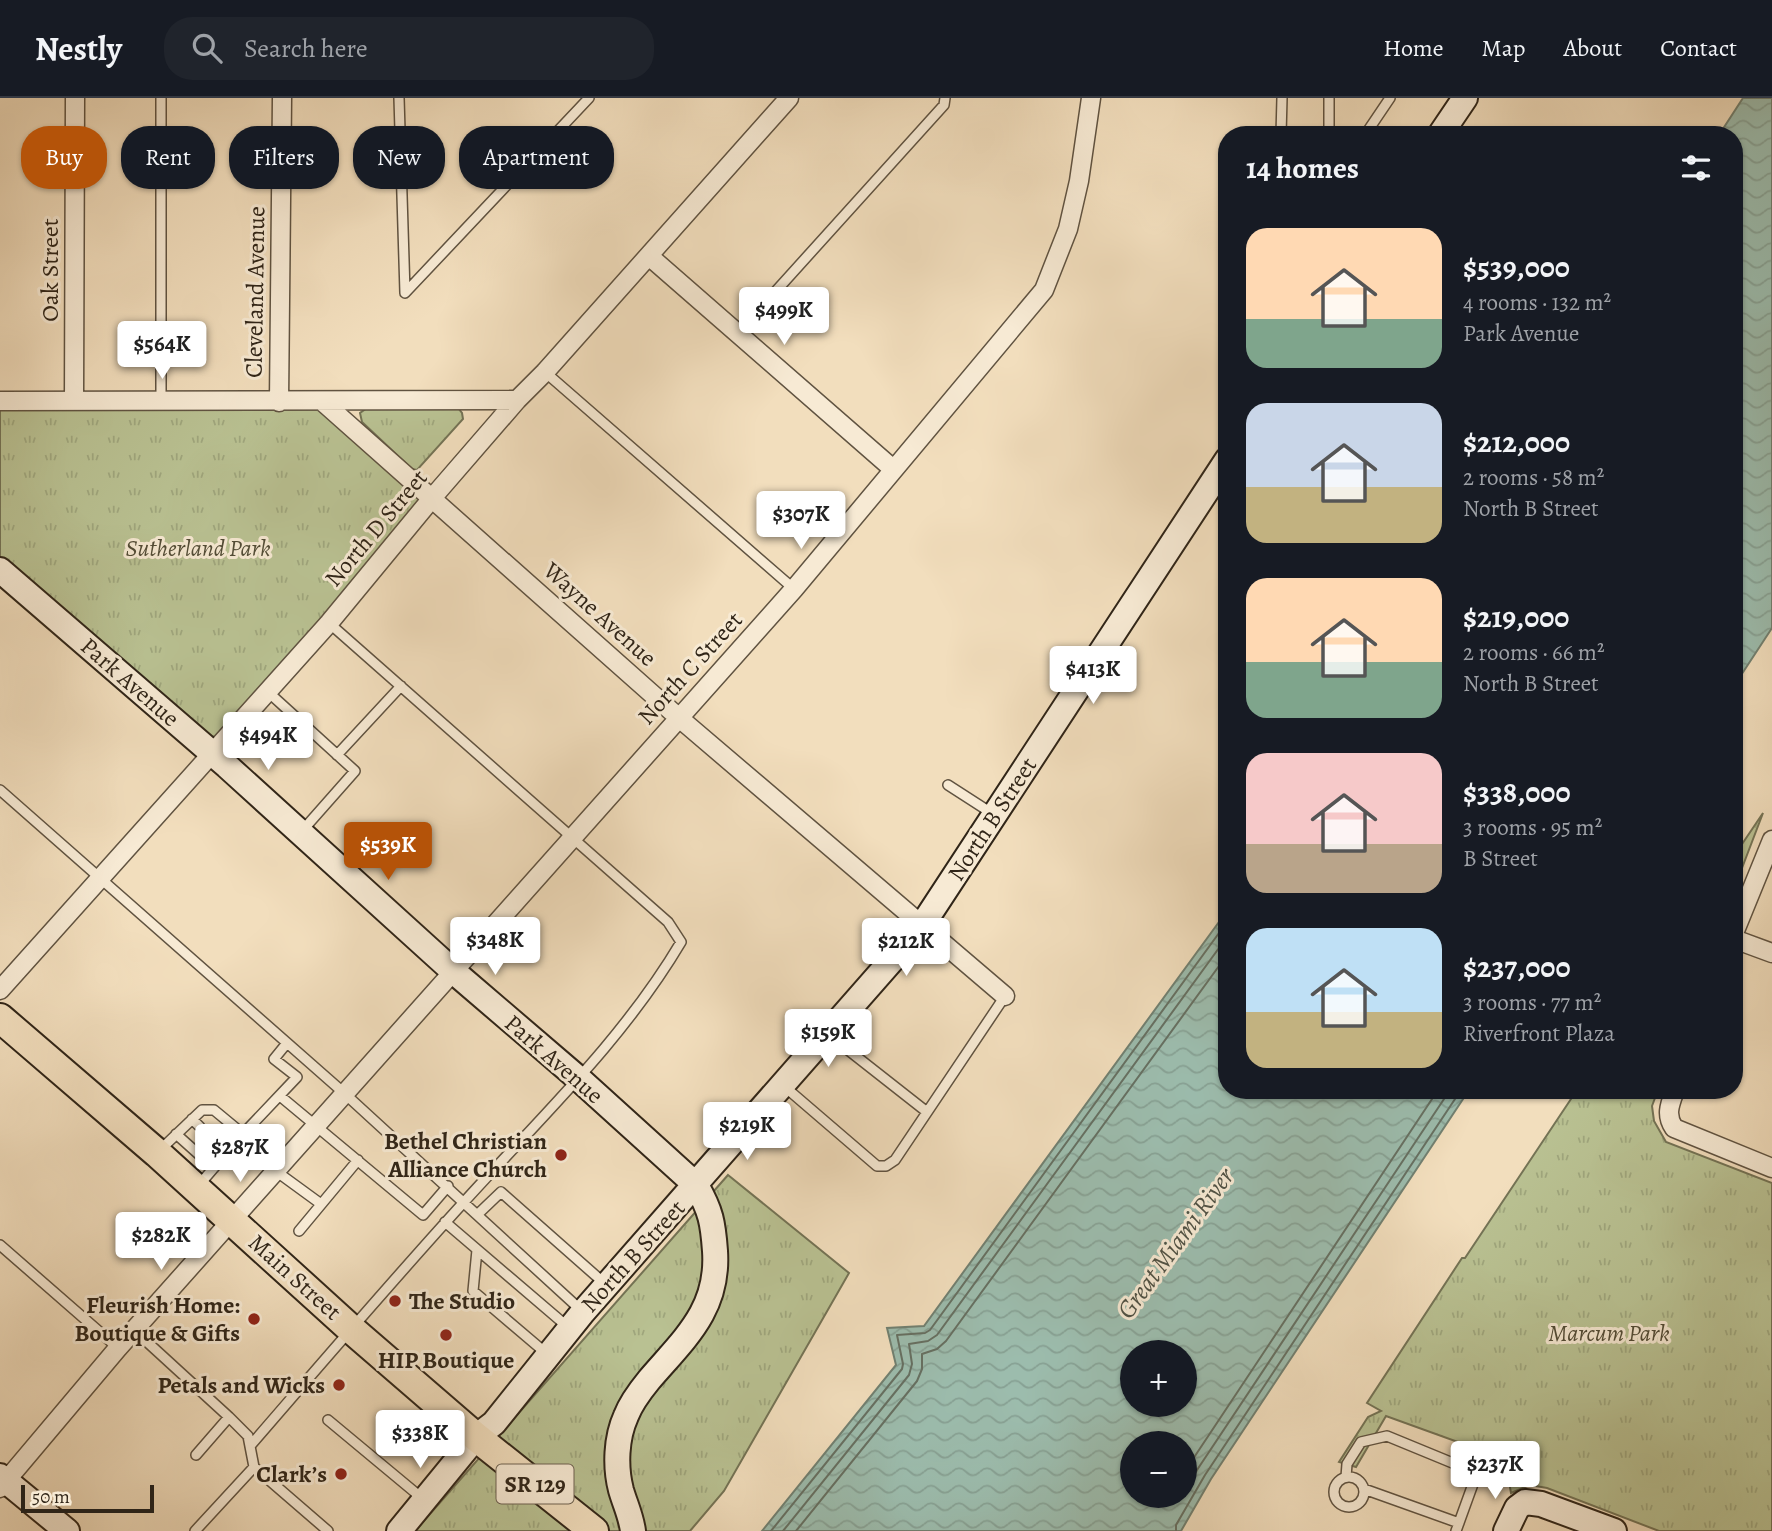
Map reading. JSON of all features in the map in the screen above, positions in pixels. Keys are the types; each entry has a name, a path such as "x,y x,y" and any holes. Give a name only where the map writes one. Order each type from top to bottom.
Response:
{"main road":[{"path":"1446,126 1465,98"},
{"name":"North B Street","path":"399,1531 476,1437 494,1423 576,1320 921,927 1218,474"},
{"name":"Park Avenue","path":"0,570 211,752 453,971 579,1079 696,1185 709,1208 712,1222 716,1264 714,1282 702,1317 637,1396 626,1415 620,1436 618,1472 633,1531"},
{"name":"Main Street","path":"0,1018 166,1144 205,1179 232,1221 351,1329 476,1437 594,1531"},
{"path":"2,1482 67,1531"},
{"path":"1506,1531 1517,1508 1525,1502 1541,1504 1614,1531"}],"street":[{"name":"Oak Street","path":"74,401 75,98"},
{"name":"Cleveland Avenue","path":"279,402 282,98"},
{"name":"North D Street","path":"0,990 329,623 517,400 789,98"},
{"name":"North C Street","path":"2,1482 117,1348 794,589 1044,290 1068,229 1079,181 1091,98"},
{"path":"649,256 893,469"},
{"path":"0,401 517,400"},
{"name":"Wayne Avenue","path":"323,402 678,717 1005,996"},
{"path":"1743,911 1772,840"},
{"path":"1743,942 1772,953"},
{"path":"1672,1099 1668,1120 1674,1128 1772,1168"}],"lane":[{"path":"161,98 161,401"},
{"path":"399,98 405,293 589,98"},
{"path":"738,333 944,105 945,98"},
{"path":"1281,126 1282,98"},
{"path":"1329,98 1329,126"},
{"path":"1371,126 1390,98"},
{"path":"545,372 794,589"},
{"path":"250,1446 464,1201 579,1079 656,985 681,942 668,922 329,623"},
{"path":"337,755 401,686"},
{"path":"267,691 355,771 300,832"},
{"path":"948,785 995,815"},
{"path":"0,790 448,1186 478,1214 576,1320"},
{"path":"783,1086 877,1166 886,1166 895,1160 1005,996"},
{"path":"828,1034 928,1112"},
{"path":"205,1179 297,1077 274,1059 287,1043"},
{"path":"281,1096 423,1214 448,1186"},
{"path":"166,1144 202,1110 214,1110 243,1134"},
{"path":"192,1119 200,1127"},
{"path":"236,1142 321,1204"},
{"path":"220,1144 229,1151"},
{"path":"299,1231 358,1160"},
{"path":"478,1214 501,1192 607,1286"},
{"path":"446,1222 491,1262 576,1320"},
{"path":"0,1245 117,1348"},
{"path":"477,1250 473,1291 549,1355"},
{"path":"134,1330 248,1436 254,1467 328,1531"},
{"path":"196,1455 229,1417"},
{"path":"328,1420 424,1500"},
{"path":"1346,1477 1347,1464 1361,1442 1388,1436 1477,1473 1457,1527 1364,1489"},
{"path":"195,1531 254,1467"},
{"path":"1346,1477 1358,1479 1364,1489 1364,1495 1357,1505 1340,1505 1334,1495 1334,1489 1341,1479 1346,1477"}],"green space":[{"name":"Sutherland Park","path":"0,401 323,402 433,497 211,752 0,570"},
{"path":"367,408 458,408 463,419 417,470 412,469 362,422 360,413"},
{"path":"1763,813 1743,865 1743,843"},
{"name":"Marcum Park","path":"1571,1099 1655,1099 1652,1106 1654,1121 1666,1142 1772,1183 1772,1531 1659,1531 1547,1488 1530,1485 1511,1493 1505,1459 1386,1416 1356,1467 1339,1462 1368,1417 1381,1411 1367,1403 1462,1258 1465,1258"},
{"path":"728,1175 849,1273 724,1491 690,1531 415,1531"}],"water":[{"path":"1743,98 1772,98 1772,628 1743,672 1743,126 1725,126"},
{"name":"Great Miami River","path":"1218,923 1218,1099 1463,1099 1197,1503 1197,1431 1120,1431 1120,1508 1194,1508 1181,1531 762,1531 896,1365 887,1328 924,1326"}],"place":[{"name":"Bethel Christian Alliance Church","path":"561,1155"},
{"name":"The Studio","path":"395,1301"},
{"name":"Fleurish Home: Boutique & Gifts","path":"254,1319"},
{"name":"HIP Boutique","path":"446,1335"},
{"name":"Petals and Wicks","path":"339,1385"},
{"name":"Clark’s","path":"341,1474"}]}
